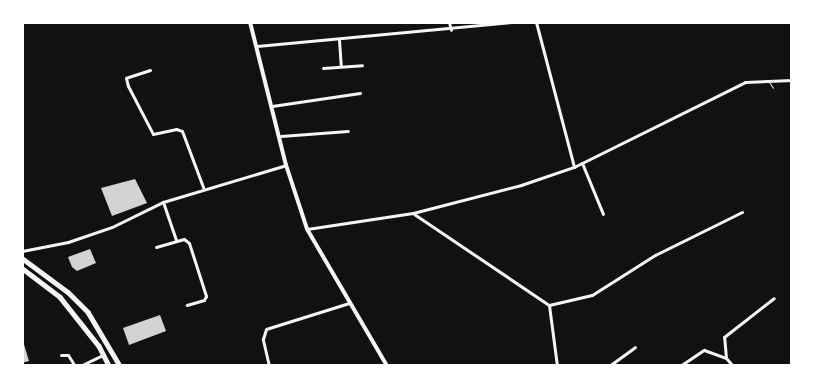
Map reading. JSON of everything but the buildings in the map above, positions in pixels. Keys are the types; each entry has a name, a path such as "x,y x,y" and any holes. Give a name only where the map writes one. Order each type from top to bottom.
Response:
{"main road":[{"path":"22,258 68,292 88,312 120,366"},
{"path":"22,268 60,297 104,355 110,366"}],"street":[{"path":"250,22 281,136 286,165 307,229 387,366"},
{"path":"449,22 451,30"},
{"path":"257,46 451,30 512,22"},
{"path":"536,22 574,167"},
{"path":"339,40 341,66"},
{"path":"323,68 362,65"},
{"path":"150,70 126,78 128,86 153,134 176,129 182,130 203,187"},
{"path":"307,229 413,213 521,185 574,167 734,86 753,79 792,80"},
{"path":"272,106 360,93"},
{"path":"281,136 348,131"},
{"path":"582,163 603,214"},
{"path":"22,251 68,242 112,227 163,202 203,187 286,165"},
{"path":"163,202 176,240"},
{"path":"413,213 549,305 592,295 647,259 742,212"},
{"path":"156,247 184,239 190,243 206,296 204,300 187,305"},
{"path":"726,358 724,337 774,298"},
{"path":"269,366 263,340 266,328 349,303"},
{"path":"549,305 557,366"},
{"path":"609,366 634,347"},
{"path":"680,366 704,350 726,358 733,366"},
{"path":"61,356 68,354 76,366"},
{"path":"80,366 104,355"}],"lane":[{"path":"768,80 773,88"}]}
